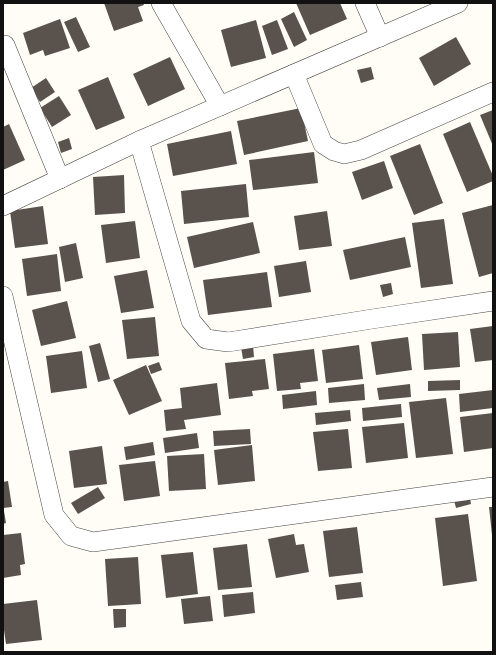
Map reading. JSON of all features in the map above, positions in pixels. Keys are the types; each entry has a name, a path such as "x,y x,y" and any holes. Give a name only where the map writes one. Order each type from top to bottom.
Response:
{"street":[{"path":"161,3 220,106"},
{"path":"365,3 380,36"},
{"path":"3,206 139,142 458,3"},
{"path":"5,45 60,179"},
{"path":"294,74 323,144 334,151 344,154 361,150 493,92"},
{"path":"139,142 191,321 206,339 228,342 372,319 493,302"},
{"path":"3,296 54,515 71,536 93,542 493,487"}],"building":[{"path":"104,3 143,3 144,5 138,7 143,21 114,31"},
{"path":"296,3 340,3 347,19 310,35"},
{"path":"294,12 307,40 294,47 281,19"},
{"path":"76,17 90,47 78,52 64,22"},
{"path":"60,19 70,48 45,56 43,50 30,55 23,33"},
{"path":"256,20 266,58 231,67 221,30"},
{"path":"277,20 288,49 272,55 262,26"},
{"path":"456,37 471,64 434,86 419,58"},
{"path":"170,57 185,89 148,106 133,74"},
{"path":"371,67 374,79 361,83 357,70"},
{"path":"108,77 125,118 96,130 78,90"},
{"path":"46,78 55,92 40,102 31,88"},
{"path":"59,96 71,115 52,127 40,108"},
{"path":"301,108 308,141 244,155 237,121"},
{"path":"493,110 493,146 480,115"},
{"path":"470,122 493,176 493,181 467,192 443,134"},
{"path":"9,124 25,160 3,170 3,127"},
{"path":"231,131 237,164 173,176 167,144"},
{"path":"69,138 72,149 61,153 58,142"},
{"path":"420,144 443,203 414,215 390,156"},
{"path":"314,152 318,183 253,190 249,160"},
{"path":"384,161 393,188 362,200 352,172"},
{"path":"124,175 125,213 95,215 93,177"},
{"path":"246,184 249,217 184,224 181,191"},
{"path":"493,205 493,273 479,277 462,213"},
{"path":"43,206 48,244 15,248 10,211"},
{"path":"327,211 332,246 299,250 294,216"},
{"path":"444,219 453,284 421,288 412,223"},
{"path":"135,221 140,258 106,263 101,225"},
{"path":"253,222 260,253 194,268 187,237"},
{"path":"405,237 411,267 350,280 343,250"},
{"path":"76,243 83,278 65,282 59,247"},
{"path":"57,254 61,291 27,296 22,259"},
{"path":"306,261 311,292 279,297 274,266"},
{"path":"147,270 154,308 121,313 114,276"},
{"path":"267,272 272,307 208,315 203,280"},
{"path":"391,283 393,294 383,297 380,285"},
{"path":"67,301 76,338 41,346 32,310"},
{"path":"155,317 159,356 127,359 122,320"},
{"path":"493,326 493,360 475,362 470,329"},
{"path":"458,332 460,367 424,370 422,334"},
{"path":"408,337 412,370 376,375 371,342"},
{"path":"100,343 110,379 98,382 89,346"},
{"path":"253,345 254,357 243,359 241,347"},
{"path":"359,345 363,379 326,383 322,350"},
{"path":"314,349 318,381 300,383 301,389 277,391 273,354"},
{"path":"82,351 87,388 51,393 46,356"},
{"path":"265,359 269,389 252,391 253,396 229,399 225,363"},
{"path":"159,362 162,370 151,374 148,366"},
{"path":"146,365 162,401 129,415 113,380"},
{"path":"460,380 460,390 428,391 428,381"},
{"path":"217,383 221,415 184,420 186,429 166,431 164,410 182,408 180,388"},
{"path":"364,384 365,400 329,403 328,388"},
{"path":"410,384 411,397 379,400 377,388"},
{"path":"493,390 493,408 460,412 459,394"},
{"path":"316,391 317,405 283,409 282,395"},
{"path":"446,398 453,454 416,458 409,402"},
{"path":"401,404 402,417 363,421 362,408"},
{"path":"350,410 351,421 316,425 315,413"},
{"path":"493,413 493,448 464,452 460,417"},
{"path":"404,423 408,458 366,463 362,427"},
{"path":"250,429 251,444 214,446 213,431"},
{"path":"348,429 352,468 318,471 313,432"},
{"path":"197,433 199,448 165,453 163,438"},
{"path":"153,442 155,455 126,460 124,447"},
{"path":"252,445 255,481 218,485 214,450"},
{"path":"102,446 107,484 74,488 69,451"},
{"path":"204,454 206,489 169,491 167,456"},
{"path":"155,461 160,496 124,501 119,465"},
{"path":"8,481 12,507 3,508 3,482"},
{"path":"98,487 105,498 78,514 71,503"},
{"path":"469,493 471,504 456,508 453,496"},
{"path":"489,507 493,507 493,535 492,535"},
{"path":"3,511 6,523 3,524"},
{"path":"468,514 477,581 443,586 435,518"},
{"path":"357,527 363,573 329,577 323,531"},
{"path":"21,533 25,564 20,565 21,575 3,578 3,535"},
{"path":"294,534 296,545 304,544 309,572 276,578 268,539"},
{"path":"247,544 252,587 218,590 213,548"},
{"path":"193,552 198,594 166,598 161,555"},
{"path":"138,557 141,604 108,606 105,559"},
{"path":"361,582 363,597 337,600 335,585"},
{"path":"253,592 255,613 224,617 222,595"},
{"path":"210,596 213,621 184,624 181,599"},
{"path":"37,600 42,640 6,644 3,623 3,604"},
{"path":"113,609 126,609 126,627 114,628"}]}
